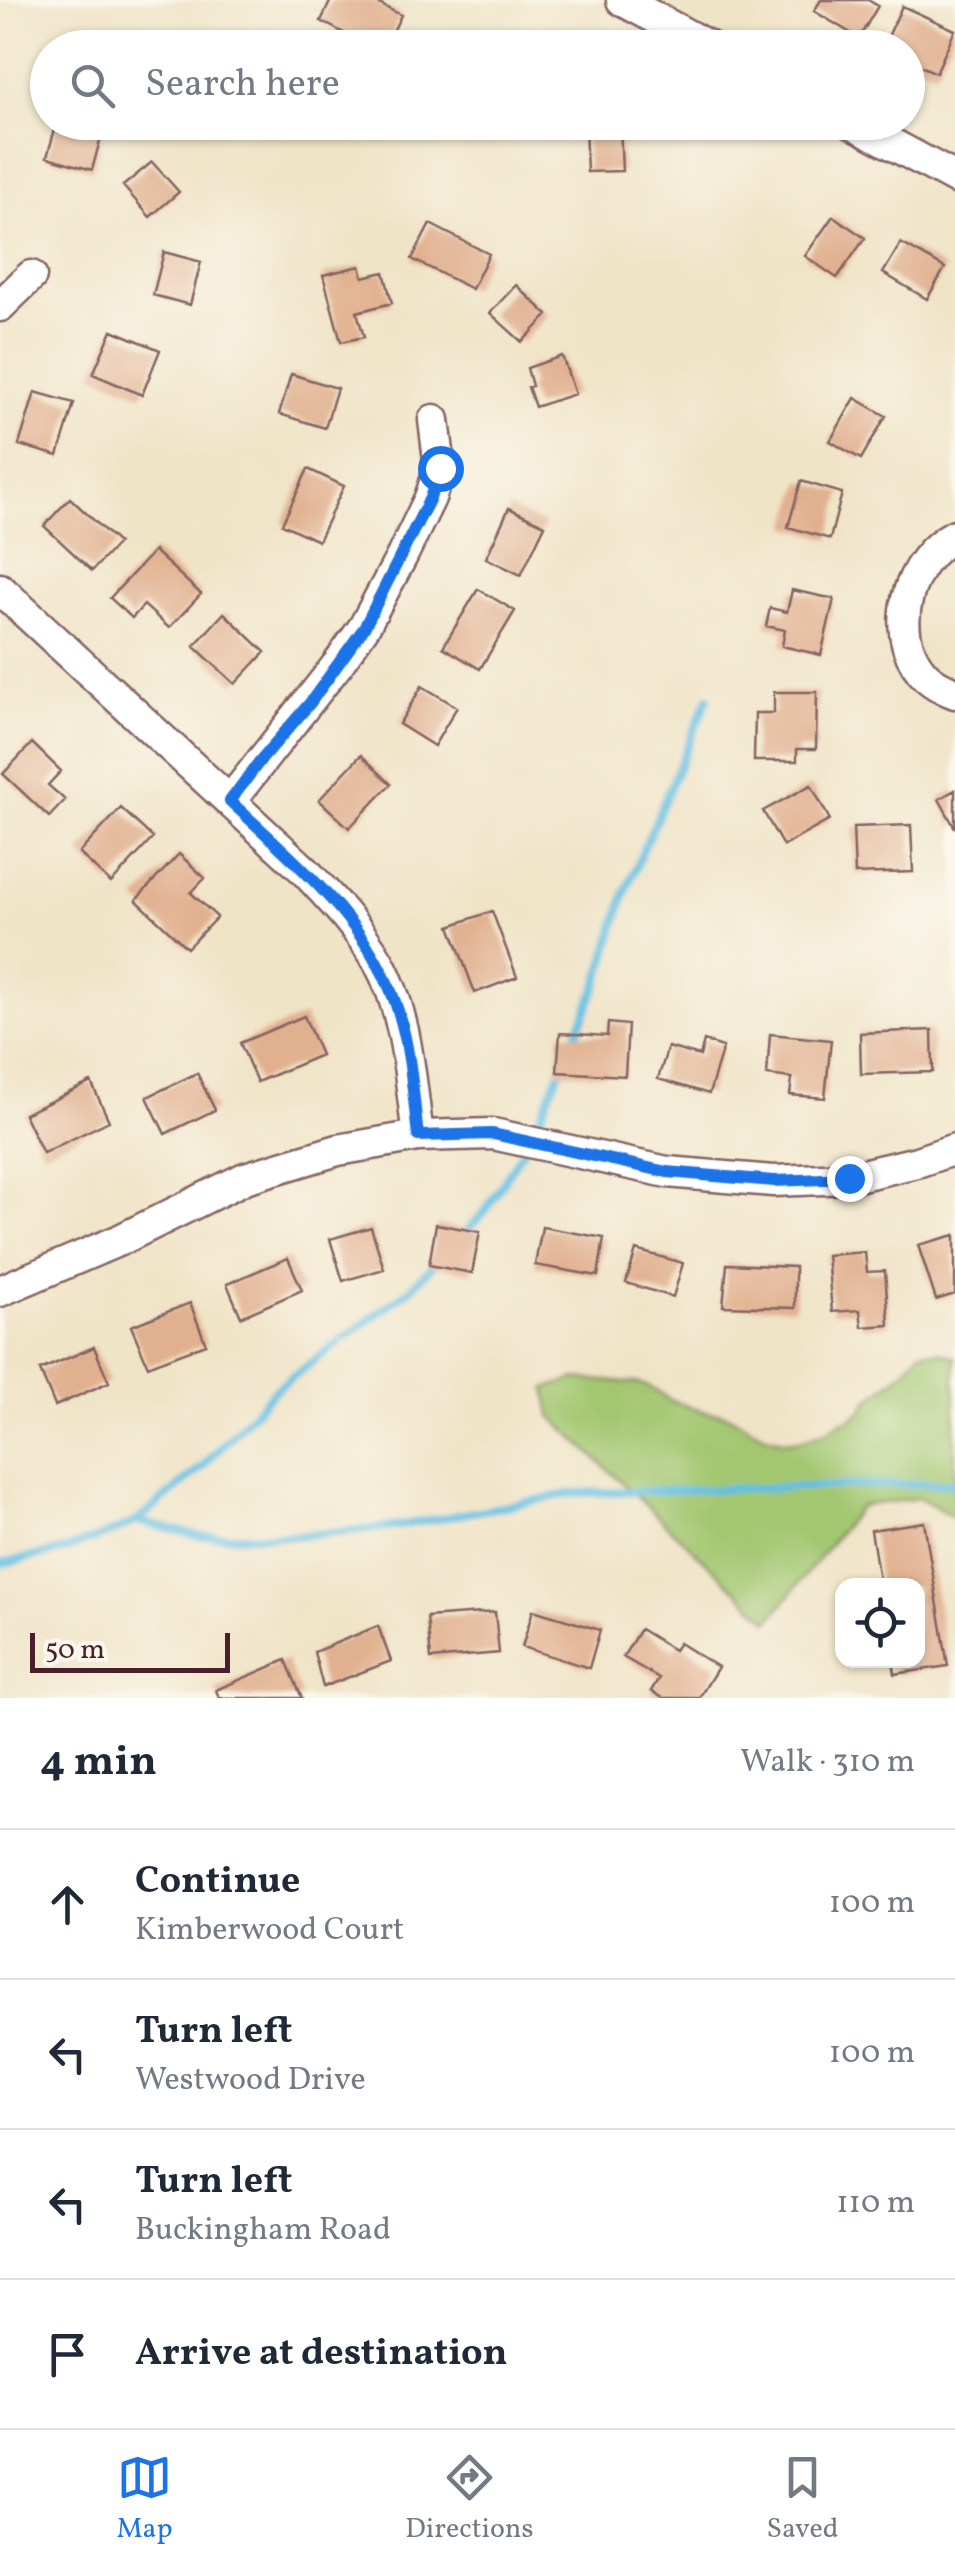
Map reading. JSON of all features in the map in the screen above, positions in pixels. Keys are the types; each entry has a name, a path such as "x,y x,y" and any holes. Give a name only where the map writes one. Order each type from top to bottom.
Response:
{"street":[{"path":"622,0 678,30"},
{"path":"885,140 955,178"},
{"path":"0,306 31,276"},
{"path":"230,801 364,628 430,498 440,468 434,420"},
{"path":"955,535 923,561 911,583 905,636 920,671 955,693"},
{"path":"0,589 230,801 345,914 379,963 399,1014 418,1136"},
{"path":"3,1280 120,1240 245,1178 338,1150 418,1136 493,1134 667,1172 774,1181 849,1178 955,1150"}],"green space":[{"path":"922,1351 955,1357 955,1518 920,1498 860,1506 769,1621 551,1416 546,1389 574,1379 636,1383 651,1387 672,1401 725,1414 769,1437 801,1440 850,1420"}],"building":[{"path":"331,0 371,0 401,15 394,30 338,30 321,21"},
{"path":"821,0 868,0 878,6 864,30 846,30 814,11"},
{"path":"902,6 955,30 936,73 925,68 925,30 891,30"},
{"path":"52,140 100,140 92,170 47,157"},
{"path":"586,140 621,140 622,171 587,172"},
{"path":"152,162 179,192 150,217 123,186"},
{"path":"833,216 865,238 837,278 805,256"},
{"path":"430,224 489,254 472,289 412,259"},
{"path":"901,243 945,268 927,299 883,273"},
{"path":"164,252 201,262 190,305 153,295"},
{"path":"360,266 363,277 384,272 392,303 357,312 364,337 341,342 323,275"},
{"path":"516,285 548,315 522,342 490,313"},
{"path":"112,330 160,350 142,395 93,374"},
{"path":"562,356 575,394 535,407 527,368"},
{"path":"291,374 337,388 325,428 279,414"},
{"path":"35,392 74,403 58,456 19,445"},
{"path":"855,398 886,416 861,459 830,441"},
{"path":"308,469 344,486 318,541 282,524"},
{"path":"801,481 842,493 830,539 788,527"},
{"path":"70,498 118,543 92,571 44,526"},
{"path":"509,508 545,525 521,575 486,558"},
{"path":"154,551 201,594 169,628 144,605 132,618 110,598"},
{"path":"478,589 515,611 480,669 443,647"},
{"path":"792,590 834,599 821,655 782,646 785,630 766,626 770,608 787,612"},
{"path":"224,613 265,652 235,684 194,646"},
{"path":"422,686 457,707 434,746 399,724"},
{"path":"774,692 817,692 816,749 797,749 797,761 754,761 755,713 774,713"},
{"path":"32,743 61,771 48,785 65,800 49,817 3,774"},
{"path":"361,755 391,784 349,828 319,800"},
{"path":"811,785 830,820 783,846 763,811"},
{"path":"955,790 955,828 939,799"},
{"path":"121,808 153,838 111,883 79,853"},
{"path":"911,825 913,872 855,874 853,827"},
{"path":"179,854 205,878 191,893 217,917 187,948 136,900"},
{"path":"492,911 517,977 475,993 450,926"},
{"path":"304,1016 321,1055 257,1082 240,1043"},
{"path":"608,1023 628,1025 625,1076 557,1072 560,1033 607,1036"},
{"path":"932,1030 933,1072 861,1074 860,1033"},
{"path":"770,1034 831,1040 825,1098 790,1095 792,1078 767,1075"},
{"path":"704,1041 723,1047 709,1094 658,1079 668,1047 700,1056"},
{"path":"197,1073 215,1110 165,1134 147,1097"},
{"path":"91,1082 109,1121 43,1153 24,1114"},
{"path":"436,1224 480,1232 472,1273 429,1265"},
{"path":"371,1227 384,1269 343,1281 330,1239"},
{"path":"542,1227 604,1238 598,1276 535,1265"},
{"path":"955,1235 955,1294 936,1300 918,1245"},
{"path":"636,1250 683,1263 673,1297 626,1283"},
{"path":"865,1252 867,1272 885,1271 889,1325 862,1327 860,1310 832,1312 827,1255"},
{"path":"288,1258 302,1290 241,1317 227,1284"},
{"path":"727,1264 795,1267 795,1308 723,1306"},
{"path":"190,1303 206,1344 148,1366 131,1326"},
{"path":"94,1347 109,1382 55,1406 40,1370"},
{"path":"924,1522 948,1666 895,1674 894,1668 925,1668 925,1578 879,1578 871,1530"},
{"path":"533,1610 600,1630 589,1668 522,1647"},
{"path":"495,1612 499,1653 431,1659 427,1617"},
{"path":"378,1626 391,1661 323,1687 314,1652"},
{"path":"640,1629 674,1650 679,1643 718,1667 699,1698 663,1698 651,1691 659,1678 623,1657"},
{"path":"286,1660 302,1698 219,1698 216,1690"}],"waterway":[{"path":"573,1042 598,984 626,890 708,698"},
{"path":"533,1134 563,1064"},
{"path":"462,1236 486,1210 523,1150"},
{"path":"0,1564 65,1550 137,1521 201,1468 276,1389 409,1290 438,1260"},
{"path":"137,1521 199,1536 296,1536 393,1527 574,1493 955,1483"}],"route":[{"path":"440,468 430,498 364,628 310,703 230,801 345,914 379,963 399,1014 418,1136 493,1134 667,1172 774,1181 849,1178"}]}
